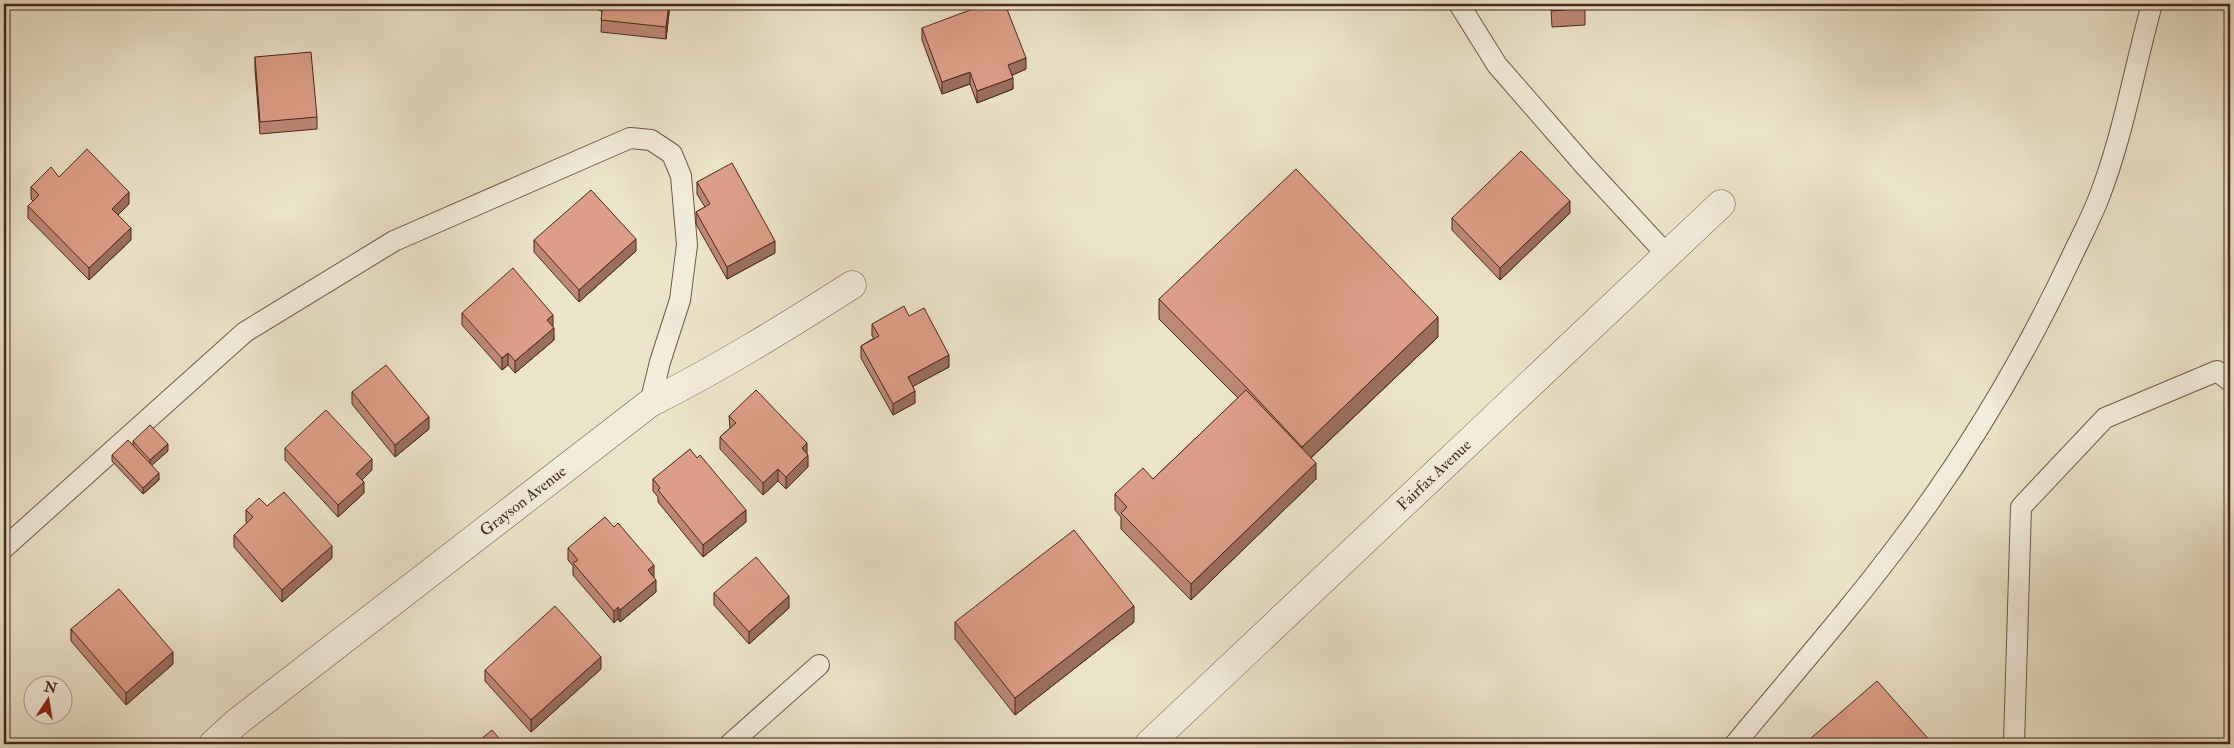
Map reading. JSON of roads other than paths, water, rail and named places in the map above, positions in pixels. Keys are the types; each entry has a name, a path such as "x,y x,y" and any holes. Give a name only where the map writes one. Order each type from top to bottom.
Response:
{"street":[{"name":"Fairfax Avenue","path":"1149,744 1721,204"},
{"name":"Grayson Avenue","path":"213,744 237,722 650,403 694,381 774,335 852,285"}],"lane":[{"path":"1459,4 1497,66 1668,256"},
{"path":"1735,744 1872,580 1908,532 1983,423 2010,378 2042,320 2098,199 2117,143 2152,4"},
{"path":"4,548 245,332 394,241 630,138 650,140 672,154 680,176 687,244 680,300 660,362 650,403"},
{"path":"2014,744 2021,507 2105,418 2217,371 2230,381"},
{"path":"730,744 819,665"}]}
